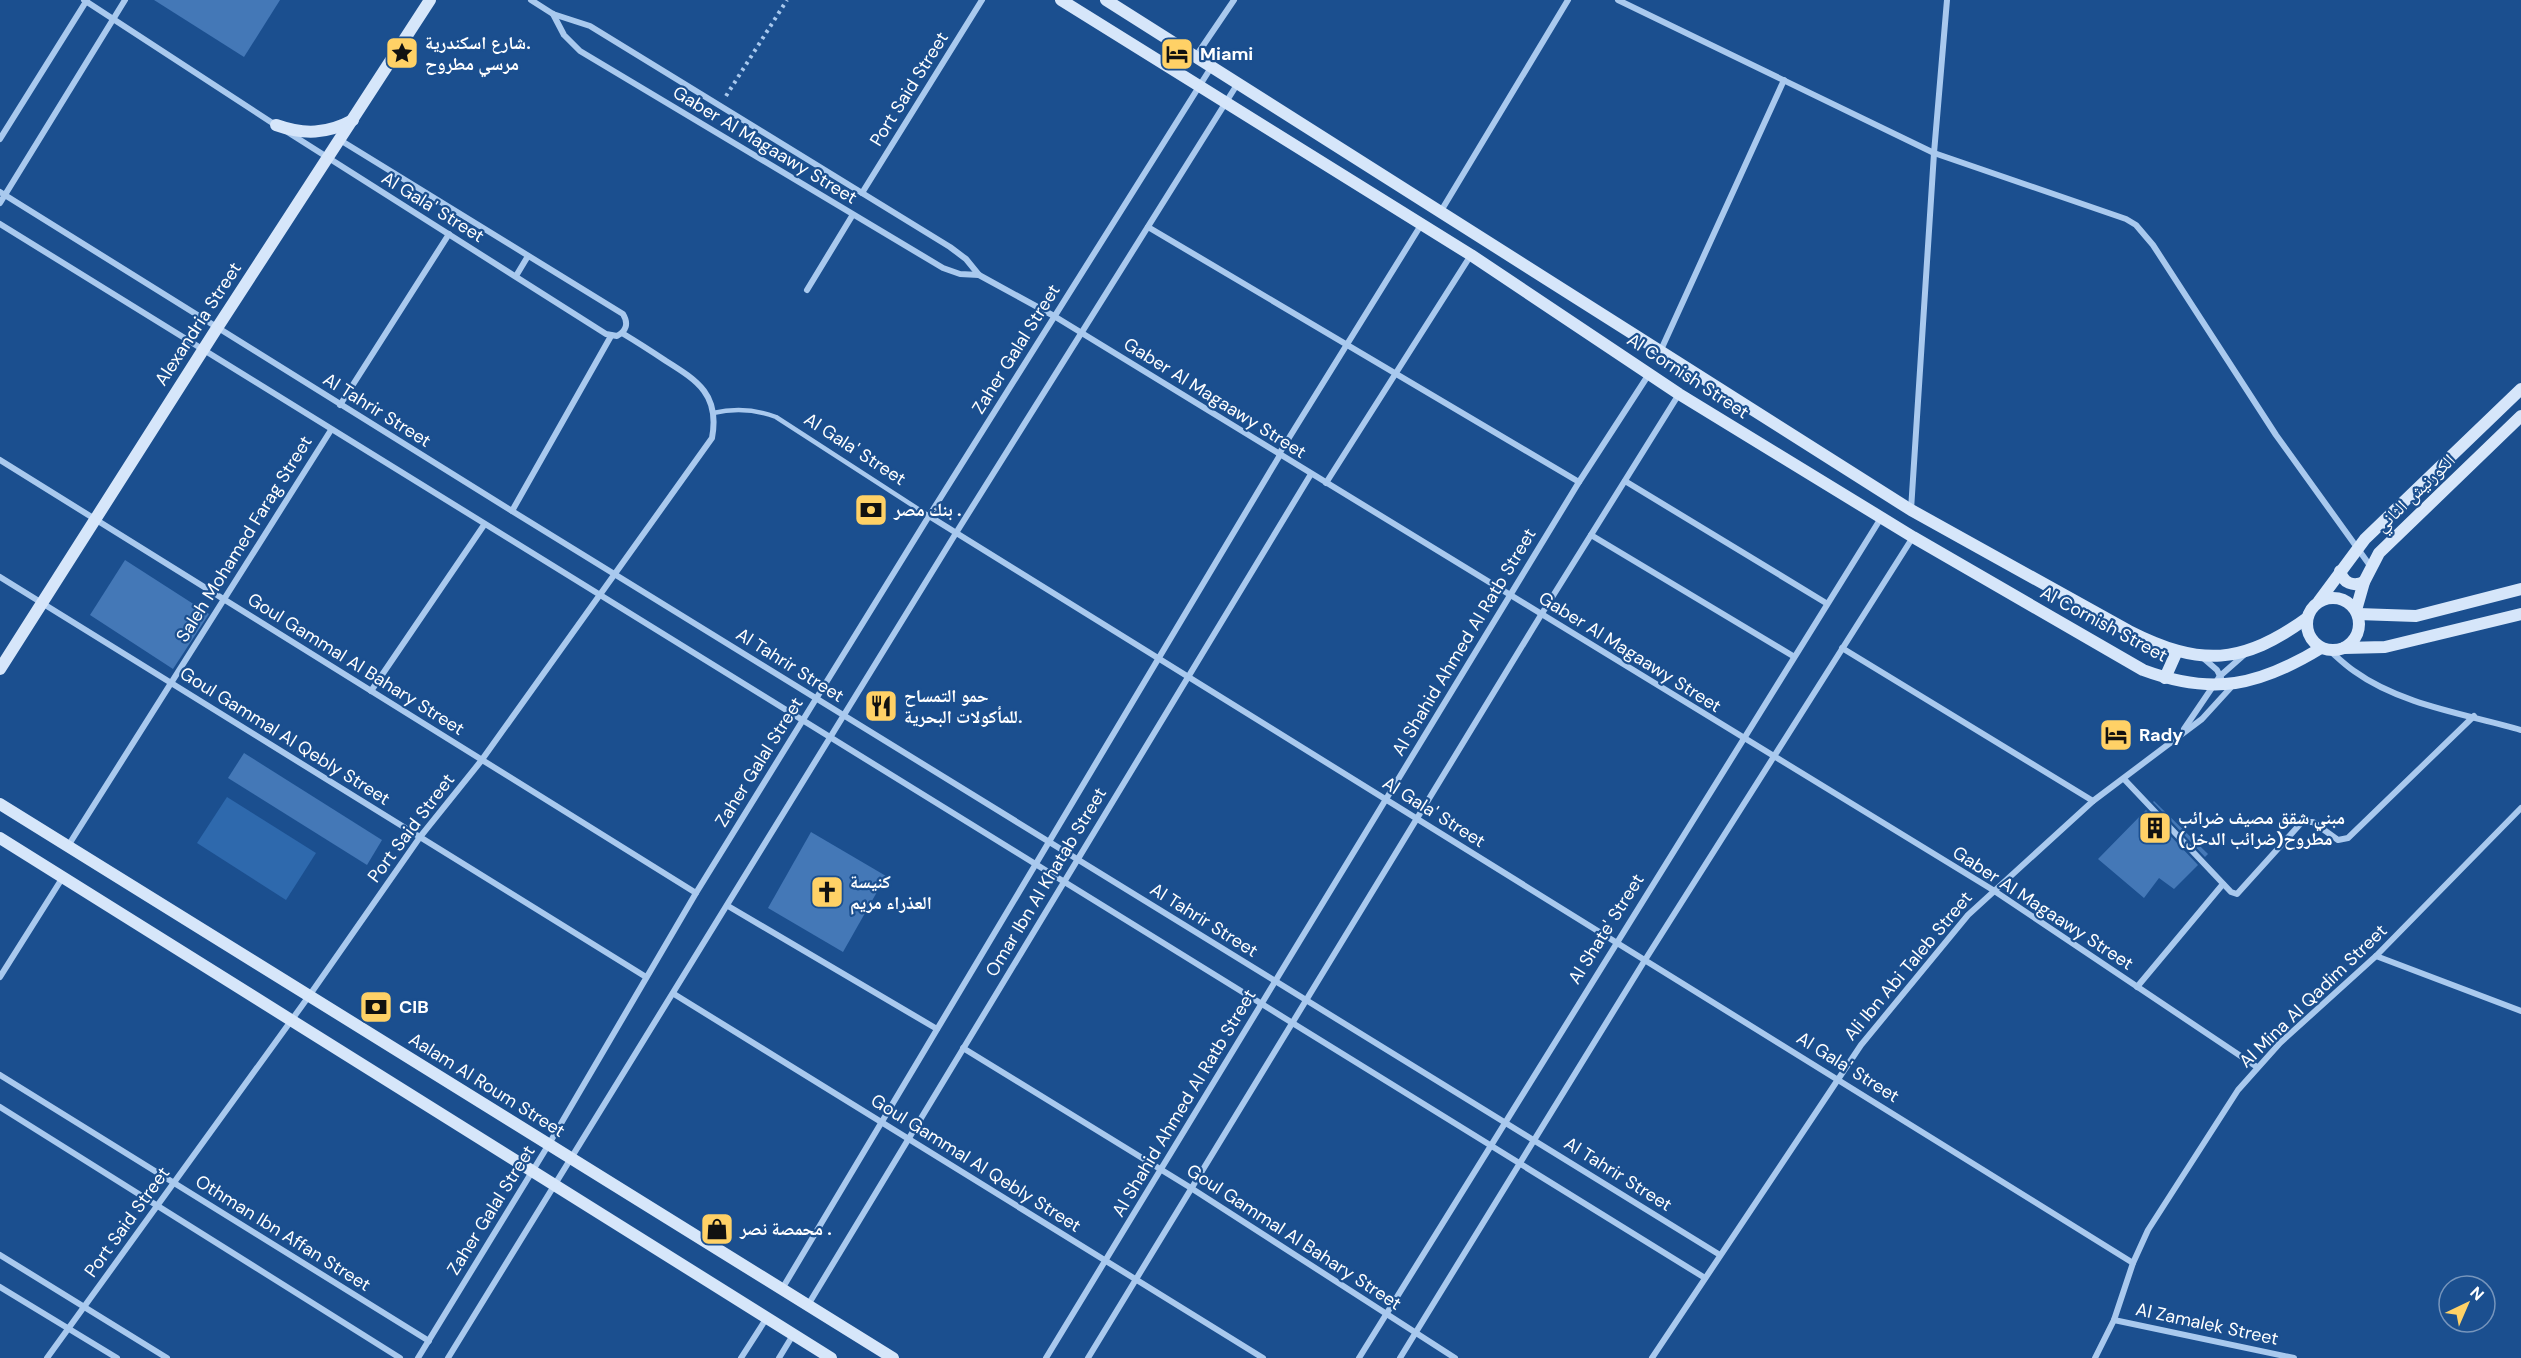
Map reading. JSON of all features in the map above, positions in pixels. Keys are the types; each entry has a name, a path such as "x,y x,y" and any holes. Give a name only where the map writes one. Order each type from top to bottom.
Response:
{"street":[{"path":"0,139 86,0"},
{"name":"Al Gala' Street","path":"86,0 327,159 612,336"},
{"path":"0,203 2,193 125,0"},
{"name":"Alexandria Street","path":"0,669 202,350 430,0"},
{"name":"Gaber Al Magaawy Street","path":"531,0 554,14 590,26 958,253 979,275 1054,316 1993,890 2257,1068"},
{"name":"Port Said Street","path":"862,193 982,0"},
{"name":"Al Cornish Street","path":"1061,0 1471,255 1679,394 1881,518 2122,658 2165,678 2223,685 2279,672 2325,649"},
{"name":"Al Cornish Street","path":"1106,0 1911,510 2128,631 2152,643 2177,651 2223,656 2246,653 2277,639 2307,618"},
{"path":"1196,56 1234,0"},
{"path":"1441,211 1568,0"},
{"path":"1618,0 1934,153 2126,219 2136,225 2153,245 2276,435 2371,567"},
{"path":"1911,510 1934,153 1947,0"},
{"name":"Gaber Al Magaawy Street","path":"554,14 564,35 580,51 852,216 943,268 960,274 979,275"},
{"name":"Zaher Galal Street","path":"418,1358 549,1144 696,893 928,516 1212,66"},
{"path":"1660,352 1784,80"},
{"path":"449,1358 956,533 1238,82"},
{"path":"276,125 302,132 315,132 341,126 353,120"},
{"name":"Al Gala' Street","path":"340,140 623,314 627,324 622,333"},
{"name":"Al Tahrir Street","path":"2,193 340,405 1720,1255"},
{"path":"807,290 852,216"},
{"path":"0,224 802,722 1705,1278"},
{"name":"Omar Ibn Al Khatab Street","path":"782,1289 1280,455 1422,224"},
{"path":"1148,227 1579,482"},
{"path":"340,405 449,234"},
{"path":"1326,483 1471,255"},
{"path":"516,276 528,256"},
{"path":"512,511 612,336 622,333 692,377 706,392 714,413"},
{"name":"Al Shahid Ahmed Al Ratb Street","path":"1046,1358 1579,482 1649,374"},
{"path":"2521,389 2372,531 2356,549 2307,618 2309,635 2354,671 2381,687 2420,702 2521,730"},
{"path":"1088,1358 1541,615 1679,394"},
{"name":"Port Said Street","path":"47,1358 292,1020 420,837 481,761 616,575 712,438 714,413"},
{"name":"الكورنيش الثاني","path":"2357,612 2364,582 2371,567 2388,544 2521,416"},
{"name":"Saleh Mohamed Farag Street","path":"68,846 331,430"},
{"name":"Goul Gammal Al Bahary Street","path":"0,460 696,893"},
{"name":"Omar Ibn Al Khatab Street","path":"808,1305 1311,474"},
{"path":"1625,481 1826,603"},
{"name":"Al Gala' Street","path":"928,516 1838,1078 2133,1263"},
{"name":"Al Shate' Street","path":"1359,1358 1615,942 1881,518"},
{"path":"371,691 484,525"},
{"path":"1591,535 1793,656"},
{"path":"1400,1358 1645,960 1913,537"},
{"path":"2340,571 2344,581 2349,584 2364,582"},
{"name":"Goul Gammal Al Qebly Street","path":"0,577 646,976"},
{"path":"2357,612 2416,616 2521,589"},
{"path":"2319,601 2340,598 2349,603 2357,612 2359,630 2356,638 2344,648"},
{"path":"2325,649 2385,647 2521,614"},
{"path":"1842,648 2093,801"},
{"path":"2165,678 2177,651"},
{"path":"2182,732 2202,719 2246,653"},
{"path":"2200,655 2217,670 2223,685"},
{"path":"2182,732 2223,685"},
{"path":"2124,779 2223,884 2234,894 2240,893 2302,822 2313,822 2338,840 2348,838 2474,716"},
{"name":"Ali Ibn Abi Taleb Street","path":"1652,1358 1838,1078 1887,1012 1968,915 2093,801 2182,732"},
{"name":"Aalam Al Roum Street","path":"0,804 893,1358"},
{"name":"Al Mina Al Qadim Street","path":"2095,1358 2114,1320 2133,1263 2148,1230 2238,1090 2280,1043 2376,956 2521,808"},
{"path":"0,838 831,1358"},
{"path":"0,977 63,877"},
{"path":"2137,987 2223,884"},
{"path":"728,906 938,1029"},
{"path":"2376,956 2521,1011"},
{"name":"Goul Gammal Al Qebly Street","path":"674,994 1263,1358"},
{"name":"Goul Gammal Al Bahary Street","path":"963,1048 1161,1169 1455,1358"},
{"name":"Othman Ibn Affan Street","path":"0,1075 429,1341"},
{"path":"0,1107 399,1358"},
{"path":"0,1255 167,1358"},
{"path":"0,1287 117,1358"},
{"path":"741,1358 766,1319"},
{"name":"Al Zamalek Street","path":"2114,1320 2294,1358"},
{"path":"779,1358 793,1335"}],"lane":[{"name":"Al Gala' Street","path":"714,413 726,410 752,410 776,417 928,516"}],"path":[{"path":"720,106 787,0"}],"shaded area":[{"path":"227,797 316,853 286,900 197,843"}],"building":[{"path":"154,0 280,0 244,57"},
{"path":"125,560 209,614 173,669 90,615"},
{"path":"244,753 382,840 367,865 228,778"},
{"path":"2153,802 2208,854 2205,857"},
{"name":"مبني شقق مصيف ضرائب مطروح(ضرائب الدخل)","path":"2146,810 2198,865 2174,889 2159,878 2144,898 2098,859"},
{"name":"كنيسة العذراء مريم","path":"811,832 886,876 843,952 768,908"}],"place":[{"name":"شارع اسكندرية. مرسي مطروح","path":"402,53"},
{"name":"Miami","path":"1177,54"},
{"name":"بنك مصر .","path":"871,510"},
{"name":"حمو التمساح للمأكولات البحرية.","path":"881,706"},
{"name":"Rady","path":"2116,735"},
{"name":"مبني شقق مصيف ضرائب مطروح(ضرائب الدخل)","path":"2155,828"},
{"name":"كنيسة العذراء مريم","path":"827,892"},
{"name":"CIB","path":"376,1007"},
{"name":"محمصة نصر .","path":"717,1229"}]}
